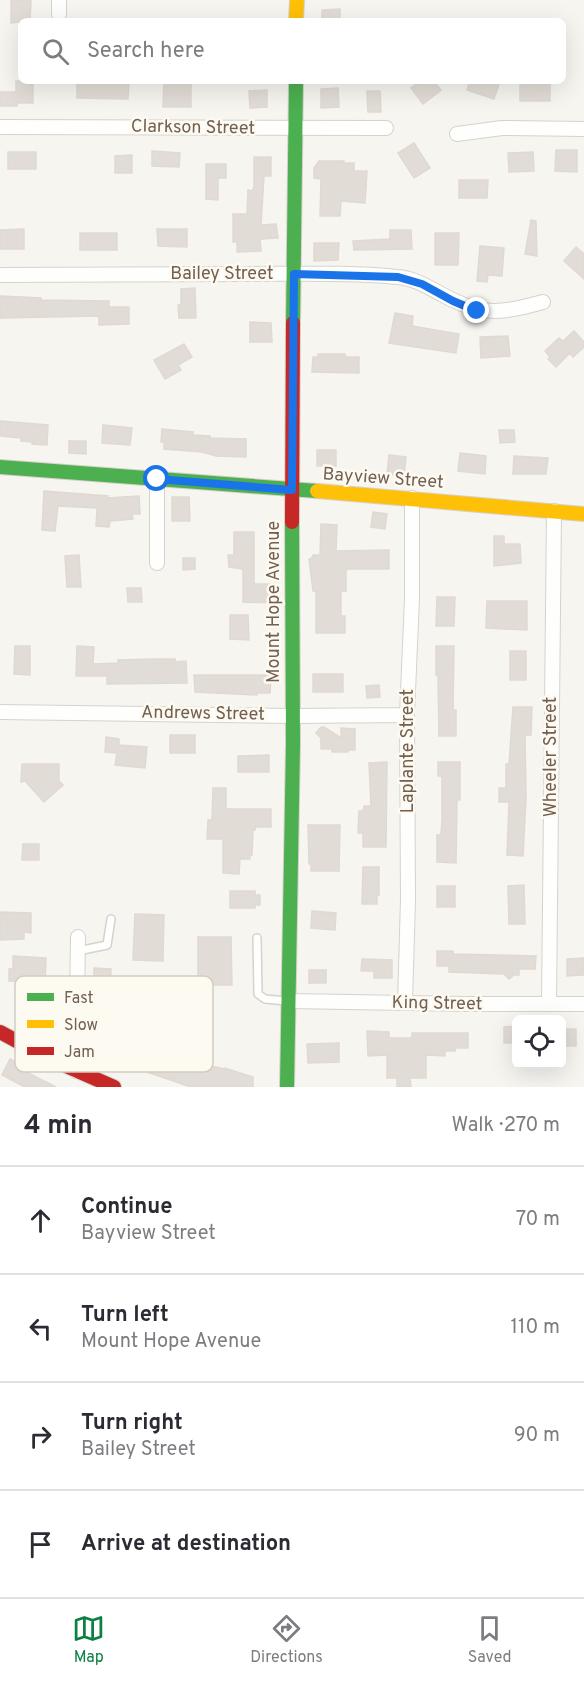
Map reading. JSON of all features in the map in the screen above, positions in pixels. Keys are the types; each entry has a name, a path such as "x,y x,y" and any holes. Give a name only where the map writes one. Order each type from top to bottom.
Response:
{"main road":[{"path":"296,18 297,0"},
{"name":"Mount Hope Avenue","path":"287,1087 296,84"},
{"name":"Bayview Street","path":"0,467 412,498 584,514"},
{"path":"0,1032 15,1040"},
{"path":"78,1072 114,1087"}],"street":[{"name":"Clarkson Street","path":"0,127 386,128"},
{"path":"457,134 502,128 584,129"},
{"name":"Bailey Street","path":"0,275 294,274 398,277 422,284 477,311 505,311 543,302"},
{"path":"157,479 157,563"},
{"name":"Laplante Street","path":"405,1003 408,899 407,715 412,598 412,498"},
{"name":"Wheeler Street","path":"549,1004 554,511"},
{"name":"Andrews Street","path":"0,712 292,716 407,715"},
{"path":"77,976 78,944"},
{"name":"King Street","path":"289,1001 584,1004"}],"lane":[{"path":"78,944 107,945 111,919"},
{"path":"257,938 258,994 265,999 289,1001"}],"building":[{"path":"11,0 31,0 30,18 18,18 18,22 11,23"},
{"path":"340,9 340,18 322,18 322,10"},
{"path":"16,81 18,84 33,84 33,103 0,106 0,92 16,92"},
{"path":"77,84 129,84 128,99 77,98"},
{"path":"164,84 191,84 191,107 163,107"},
{"path":"416,84 436,84 441,90 423,104 411,88"},
{"path":"469,84 499,84 494,99 467,90"},
{"path":"520,84 550,84 550,101 520,101"},
{"path":"338,88 339,107 321,108 321,89"},
{"path":"267,90 267,107 250,108 249,91"},
{"path":"367,91 380,91 381,112 368,112"},
{"path":"414,143 430,168 414,178 398,153"},
{"path":"556,150 577,150 577,172 555,171"},
{"path":"152,151 180,153 179,167 152,166"},
{"path":"8,152 36,152 36,169 8,169"},
{"path":"533,152 534,171 509,172 508,153"},
{"path":"132,155 132,173 115,173 115,156"},
{"path":"254,157 271,157 271,176 264,176 261,225 276,224 278,238 260,239 261,251 237,252 237,242 233,242 233,214 247,214 248,190 252,191 254,187"},
{"path":"319,161 354,163 354,171 367,171 365,203 341,201 340,216 320,216 321,179 314,178 314,168"},
{"path":"206,164 226,164 226,178 218,178 218,200 206,199"},
{"path":"459,180 488,180 487,198 459,198"},
{"path":"531,220 536,221 537,256 525,254"},
{"path":"24,229 24,249 0,249 0,230"},
{"path":"157,229 187,229 187,247 158,246"},
{"path":"390,230 411,230 412,249 354,250 353,241 390,239"},
{"path":"80,233 117,233 117,250 80,250"},
{"path":"435,233 459,233 458,265 435,265"},
{"path":"314,243 339,243 338,260 314,261"},
{"path":"480,246 504,248 502,276 488,275 487,282 477,281"},
{"path":"576,247 584,254 584,279 564,261"},
{"path":"195,288 196,318 179,318 178,305 181,305 181,289"},
{"path":"0,296 41,298 41,300 109,301 109,307 129,307 129,324 99,325 99,316 0,318"},
{"path":"395,313 413,316 412,326 459,334 456,353 389,343"},
{"path":"250,322 271,323 272,342 250,342"},
{"path":"574,331 584,342 584,347 573,357 570,353 556,367 548,359 550,357 545,351 559,338 563,341"},
{"path":"508,336 510,356 481,358 480,337"},
{"path":"184,344 192,357 178,365 181,370 165,379 154,360"},
{"path":"318,354 345,354 345,357 359,357 359,373 312,372 313,357 318,357"},
{"path":"0,421 48,425 47,445 32,444 32,442 21,441 21,438 0,436"},
{"path":"103,425 132,428 130,445 102,443"},
{"path":"162,429 193,432 193,435 210,436 210,438 246,439 246,457 216,456 202,452 164,449 164,442 161,442"},
{"path":"499,430 514,430 515,442 500,443"},
{"path":"69,441 86,441 86,454 69,453"},
{"path":"317,450 336,450 336,466 317,466"},
{"path":"460,453 486,456 485,474 458,471"},
{"path":"389,455 406,457 404,476 387,474"},
{"path":"514,456 548,458 546,474 513,474"},
{"path":"44,491 108,496 107,498 139,496 140,514 132,514 133,519 110,521 109,527 96,526 97,508 58,506 55,531 42,530"},
{"path":"172,497 189,497 190,521 172,521"},
{"path":"373,512 387,514 385,529 371,527"},
{"path":"321,524 337,525 336,551 389,550 389,569 346,569 346,591 341,591 341,616 345,616 345,633 316,633 316,591 313,591 309,559 313,555 320,555"},
{"path":"234,532 254,532 254,584 273,584 273,603 243,602 243,569 229,567 228,555 234,555"},
{"path":"494,536 504,536 504,544 520,544 521,563 494,566"},
{"path":"79,555 81,587 67,587 65,556"},
{"path":"183,558 195,558 195,569 183,570"},
{"path":"127,588 141,588 142,602 128,602"},
{"path":"437,597 455,597 454,626 436,626"},
{"path":"487,601 527,601 527,630 486,628"},
{"path":"230,615 248,615 249,640 230,639"},
{"path":"15,646 30,646 30,675 14,674"},
{"path":"77,646 94,647 93,664 118,663 118,660 175,659 175,662 186,661 187,683 107,684 107,676 76,676"},
{"path":"436,646 454,646 453,710 456,710 456,736 439,736"},
{"path":"510,651 526,651 526,680 510,680"},
{"path":"313,674 343,674 343,692 313,692"},
{"path":"194,675 271,675 270,693 257,693 257,695 195,692"},
{"path":"379,685 380,697 367,698 366,686"},
{"path":"513,707 532,707 531,735 525,735 526,798 523,856 507,855 509,802 499,802 499,788 506,788 506,764 509,764"},
{"path":"321,727 341,738 341,728 355,729 355,750 332,752 332,749 321,749 321,738 316,733"},
{"path":"170,735 195,735 195,753 170,753"},
{"path":"106,737 119,739 119,745 147,747 145,768 115,765 117,753 105,752"},
{"path":"269,755 269,772 238,772 238,756"},
{"path":"387,762 386,847 363,847 363,833 358,833 359,811 363,811 364,806 371,806 369,763"},
{"path":"438,762 460,762 456,863 437,862 437,835 441,835 442,819 442,776 438,776"},
{"path":"22,764 59,764 59,781 63,785 44,802 25,781 21,782"},
{"path":"213,788 226,788 226,809 271,809 271,827 256,827 253,830 252,855 250,859 240,859 239,874 223,873 223,839 207,839 208,820 212,820"},
{"path":"308,825 340,825 339,871 311,871"},
{"path":"23,844 39,844 39,860 22,860"},
{"path":"363,867 379,867 377,904 362,904"},
{"path":"524,885 525,924 509,924 508,886"},
{"path":"437,886 455,886 455,907 437,907"},
{"path":"230,891 255,891 255,895 260,895 260,905 255,905 255,908 230,908"},
{"path":"312,911 336,913 335,930 311,928"},
{"path":"0,912 31,913 31,933 24,932 24,939 0,940"},
{"path":"135,914 164,915 163,961 133,960"},
{"path":"198,937 231,937 232,985 213,985 213,976 198,976"},
{"path":"437,951 453,951 453,954 536,956 535,969 519,969 519,975 514,975 509,979 504,974 449,972 449,966 437,966"},
{"path":"13,956 46,958 45,976 15,976 15,981 9,981 9,969 13,969"},
{"path":"584,958 584,975 567,976 567,959"},
{"path":"362,959 392,960 392,978 374,978 374,971 361,971"},
{"path":"94,968 111,969 111,976 94,976"},
{"path":"309,970 326,970 326,983 309,983"},
{"path":"512,1026 512,1043 504,1043 504,1027"},
{"path":"566,1029 576,1029 576,1046 566,1046"},
{"path":"367,1031 389,1032 389,1038 412,1038 412,1033 468,1033 468,1048 445,1051 445,1056 426,1055 426,1078 410,1078 411,1087 397,1087 397,1078 387,1078 387,1055 368,1056"},
{"path":"339,1043 339,1062 308,1063 307,1044"},
{"path":"10,1059 15,1062 15,1072 26,1072 56,1087 25,1087 2,1075"},
{"path":"213,1066 253,1077 253,1087 191,1087 147,1072 213,1072"}],"traffic: fast":[{"path":"293,323 296,84"},
{"path":"0,467 317,491"},
{"path":"287,1087 293,744 292,522"}],"traffic: slow":[{"path":"296,18 297,0"},
{"path":"317,491 584,514"}],"traffic: jam":[{"path":"292,522 293,323"},
{"path":"0,1032 15,1040"},
{"path":"80,1072 114,1087"}],"route":[{"path":"157,479 292,490 294,274 411,279 477,311"}]}
